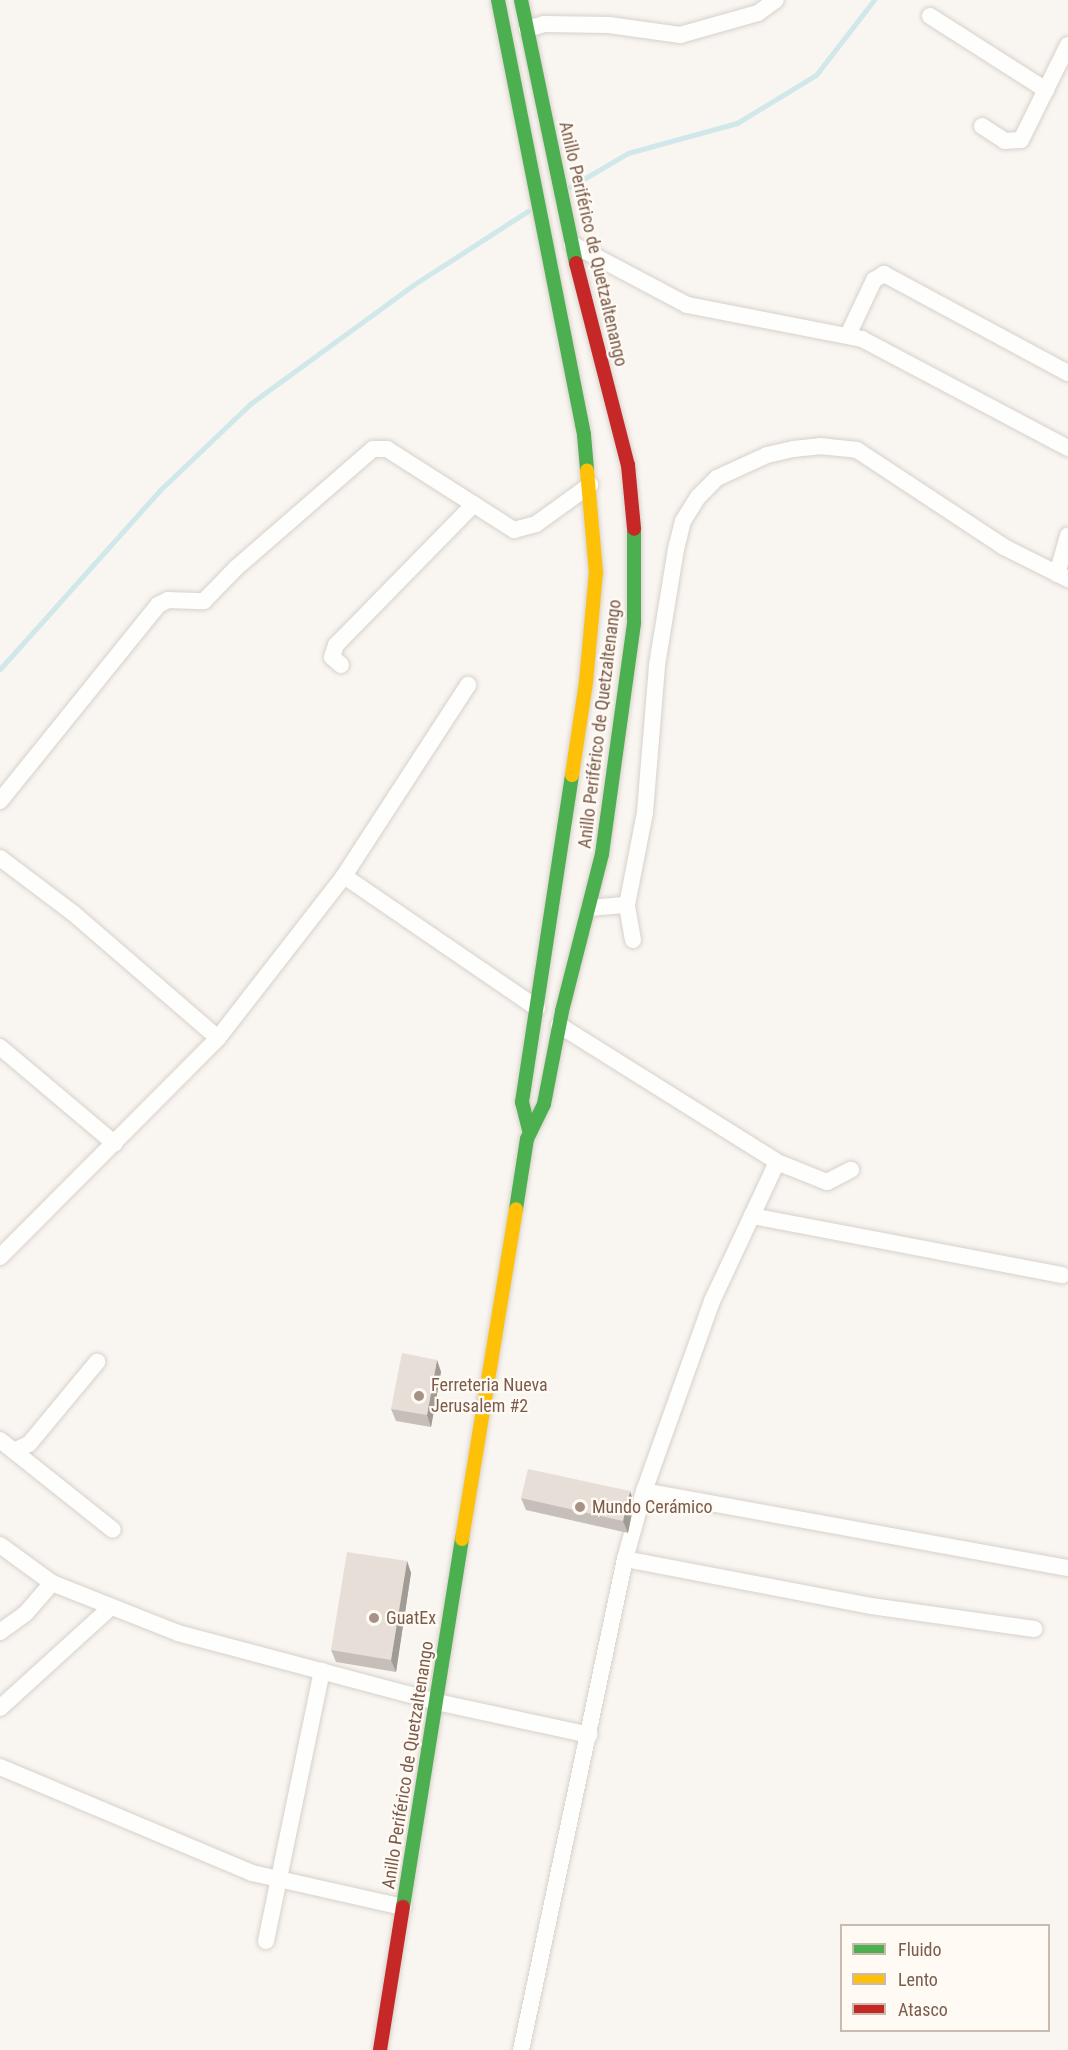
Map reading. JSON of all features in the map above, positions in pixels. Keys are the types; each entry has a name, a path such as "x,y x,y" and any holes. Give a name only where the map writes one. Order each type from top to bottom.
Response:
{"highway":[{"name":"Anillo Periférico de Quetzaltenango","path":"498,0 543,223 590,485 596,573 593,622 522,1102 529,1131"},
{"name":"Anillo Periférico de Quetzaltenango","path":"380,2050 529,1131 544,1104 559,1024 589,908 609,815 631,654 636,551 628,465 572,244 522,0"}],"street":[{"path":"528,29 544,24 609,25 680,34 758,13 776,0"},
{"path":"930,16 1046,90"},
{"path":"982,126 1005,141 1017,142 1068,45"},
{"path":"572,244 687,305 848,335 872,344 1068,448"},
{"path":"848,335 874,280 884,274 1068,373"},
{"path":"633,940 627,904 645,812 657,665 676,549 683,521 698,497 717,478 767,455 793,449 820,446 857,450 1004,547 1062,576 1068,536"},
{"path":"0,801 158,605 168,600 204,601 236,568 274,538 368,452 377,447 387,449 474,504 521,530 536,524 590,485"},
{"path":"341,665 332,657 336,645 474,504"},
{"path":"1,1255 218,1038 344,876 468,685"},
{"path":"0,858 73,913 218,1038"},
{"path":"344,876 537,1008"},
{"path":"589,908 627,904"},
{"path":"559,1024 777,1161 827,1182 851,1170"},
{"path":"0,1047 114,1144"},
{"path":"521,2050 625,1559 644,1491 708,1312 777,1161"},
{"path":"752,1216 1062,1275"},
{"path":"16,1449 29,1444 97,1362"},
{"path":"0,1440 16,1449 113,1530"},
{"path":"644,1491 1068,1568"},
{"path":"0,1545 52,1583 178,1633 437,1702 589,1735"},
{"path":"625,1559 871,1606 1034,1629"},
{"path":"0,1632 26,1613 52,1583"},
{"path":"0,1708 111,1607"},
{"path":"266,1941 322,1671"},
{"path":"0,1767 222,1862 279,1880 403,1907"}],"building":[{"name":"Ferreteria Nueva Jerusalem #2","path":"402,1353 437,1360 427,1415 391,1409"},
{"path":"528,1469 630,1491 623,1521 521,1498"},
{"name":"GuatEx","path":"347,1552 407,1561 391,1660 331,1650"}],"waterway":[{"path":"570,187 628,153 737,123 816,75 874,0"},
{"path":"0,669 159,491 250,404 413,285 528,211"}],"traffic: fast":[{"path":"498,0 584,435 587,470"},
{"path":"521,0 576,263"},
{"path":"516,1209 527,1139 544,1104 562,1011 602,854 634,622 634,529"},
{"path":"529,1130 522,1102 572,775"},
{"path":"403,1907 462,1539"}],"traffic: slow":[{"path":"572,775 586,682 596,573 587,470"},
{"path":"462,1539 516,1209"}],"traffic: jam":[{"path":"576,263 628,465 634,529"},
{"path":"380,2050 403,1907"}],"place":[{"name":"Ferreteria Nueva Jerusalem #2","path":"419,1396"},
{"name":"Mundo Cerámico","path":"580,1507"},
{"name":"GuatEx","path":"374,1618"}]}
